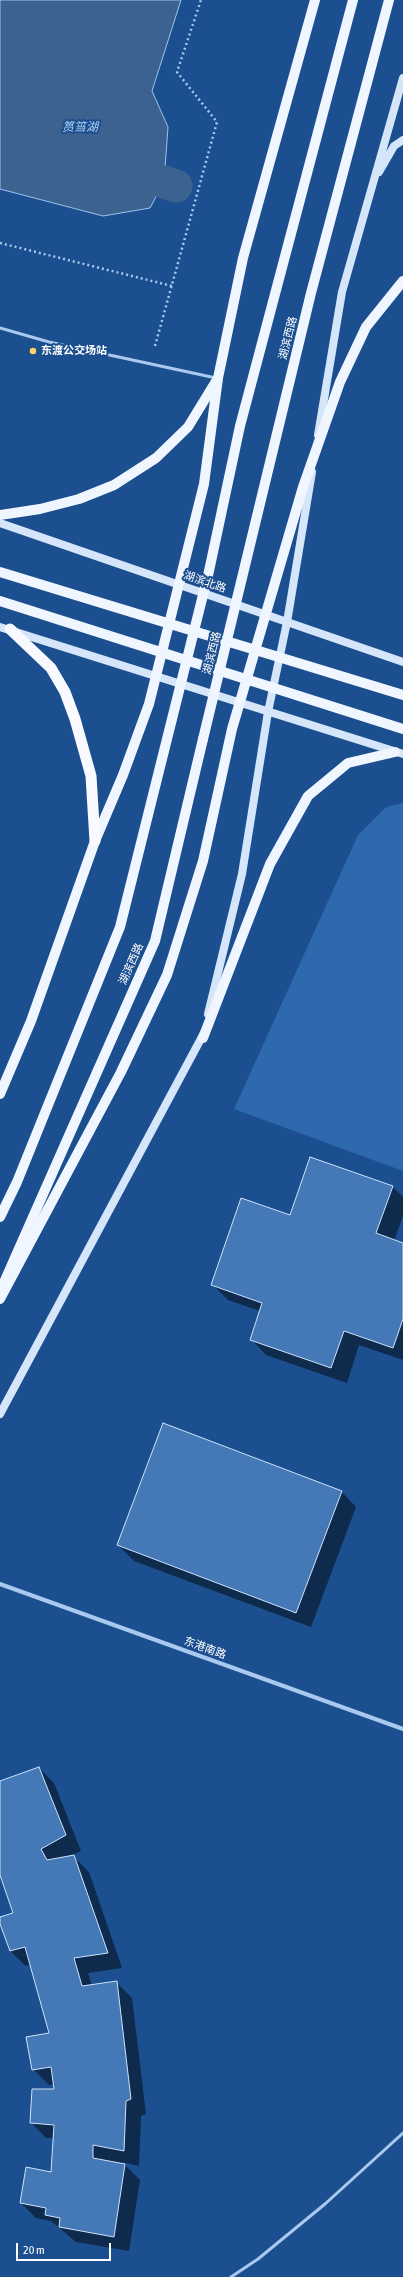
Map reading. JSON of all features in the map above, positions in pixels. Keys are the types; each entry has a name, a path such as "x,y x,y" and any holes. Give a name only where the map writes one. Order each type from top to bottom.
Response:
{"highway":[{"path":"5,628 51,668 65,692 75,719 91,776 95,840"}],"main road":[{"path":"0,1094 32,1021 95,840 123,775 149,704 204,484 218,378 243,258 315,0"},
{"path":"0,1217 17,1182 120,927 208,571 240,426 353,0"},
{"name":"湖滨西路","path":"0,1291 154,941 311,294 389,0"},
{"path":"202,1038 242,874 268,712 287,622 342,292 403,78"},
{"path":"373,183 394,146 403,140"},
{"path":"0,1299 121,1072 166,975 203,861 232,730 303,487 340,382 363,334 403,281"},
{"path":"0,515 40,509 71,501 114,485 156,458 188,427 218,378"},
{"name":"湖滨北路","path":"0,523 403,662"},
{"path":"0,572 403,695"},
{"path":"0,602 403,729"},
{"path":"5,628 399,753"},
{"path":"0,1414 202,1038 270,864 308,796 348,763 399,753"}],"street":[{"name":"东港南路","path":"0,1584 403,1729"}],"lane":[{"path":"0,328 49,342 218,378"},
{"path":"231,2277 258,2259 325,2204 403,2133"}],"path":[{"path":"150,364 217,122 177,72 201,0"},
{"path":"0,243 172,286"}],"shaded area":[{"path":"403,803 403,1171 234,1109 358,835 386,807"}],"water":[{"name":"筼筜湖","path":"0,0 181,0 152,91 168,127 164,182 150,208 103,216 0,189"}],"building":[{"path":"310,1157 393,1186 376,1233 403,1243 403,1319 393,1348 344,1331 331,1368 250,1340 262,1303 211,1285 241,1198 290,1215"},
{"path":"163,1423 342,1491 296,1613 117,1545"},
{"path":"39,1767 66,1835 41,1849 47,1860 74,1855 108,1953 74,1958 82,1986 117,1981 131,2099 126,2101 124,2151 93,2145 93,2158 125,2164 114,2237 59,2227 60,2218 45,2215 46,2208 20,2203 26,2167 51,2172 54,2125 30,2123 32,2089 54,2089 51,2067 32,2070 26,2037 49,2033 25,1947 10,1951 0,1924 0,1917 13,1913 0,1875 0,1781"}],"waterway":[{"path":"164,182 176,186"}],"place":[{"name":"东渡公交场站","path":"33,351"}]}
